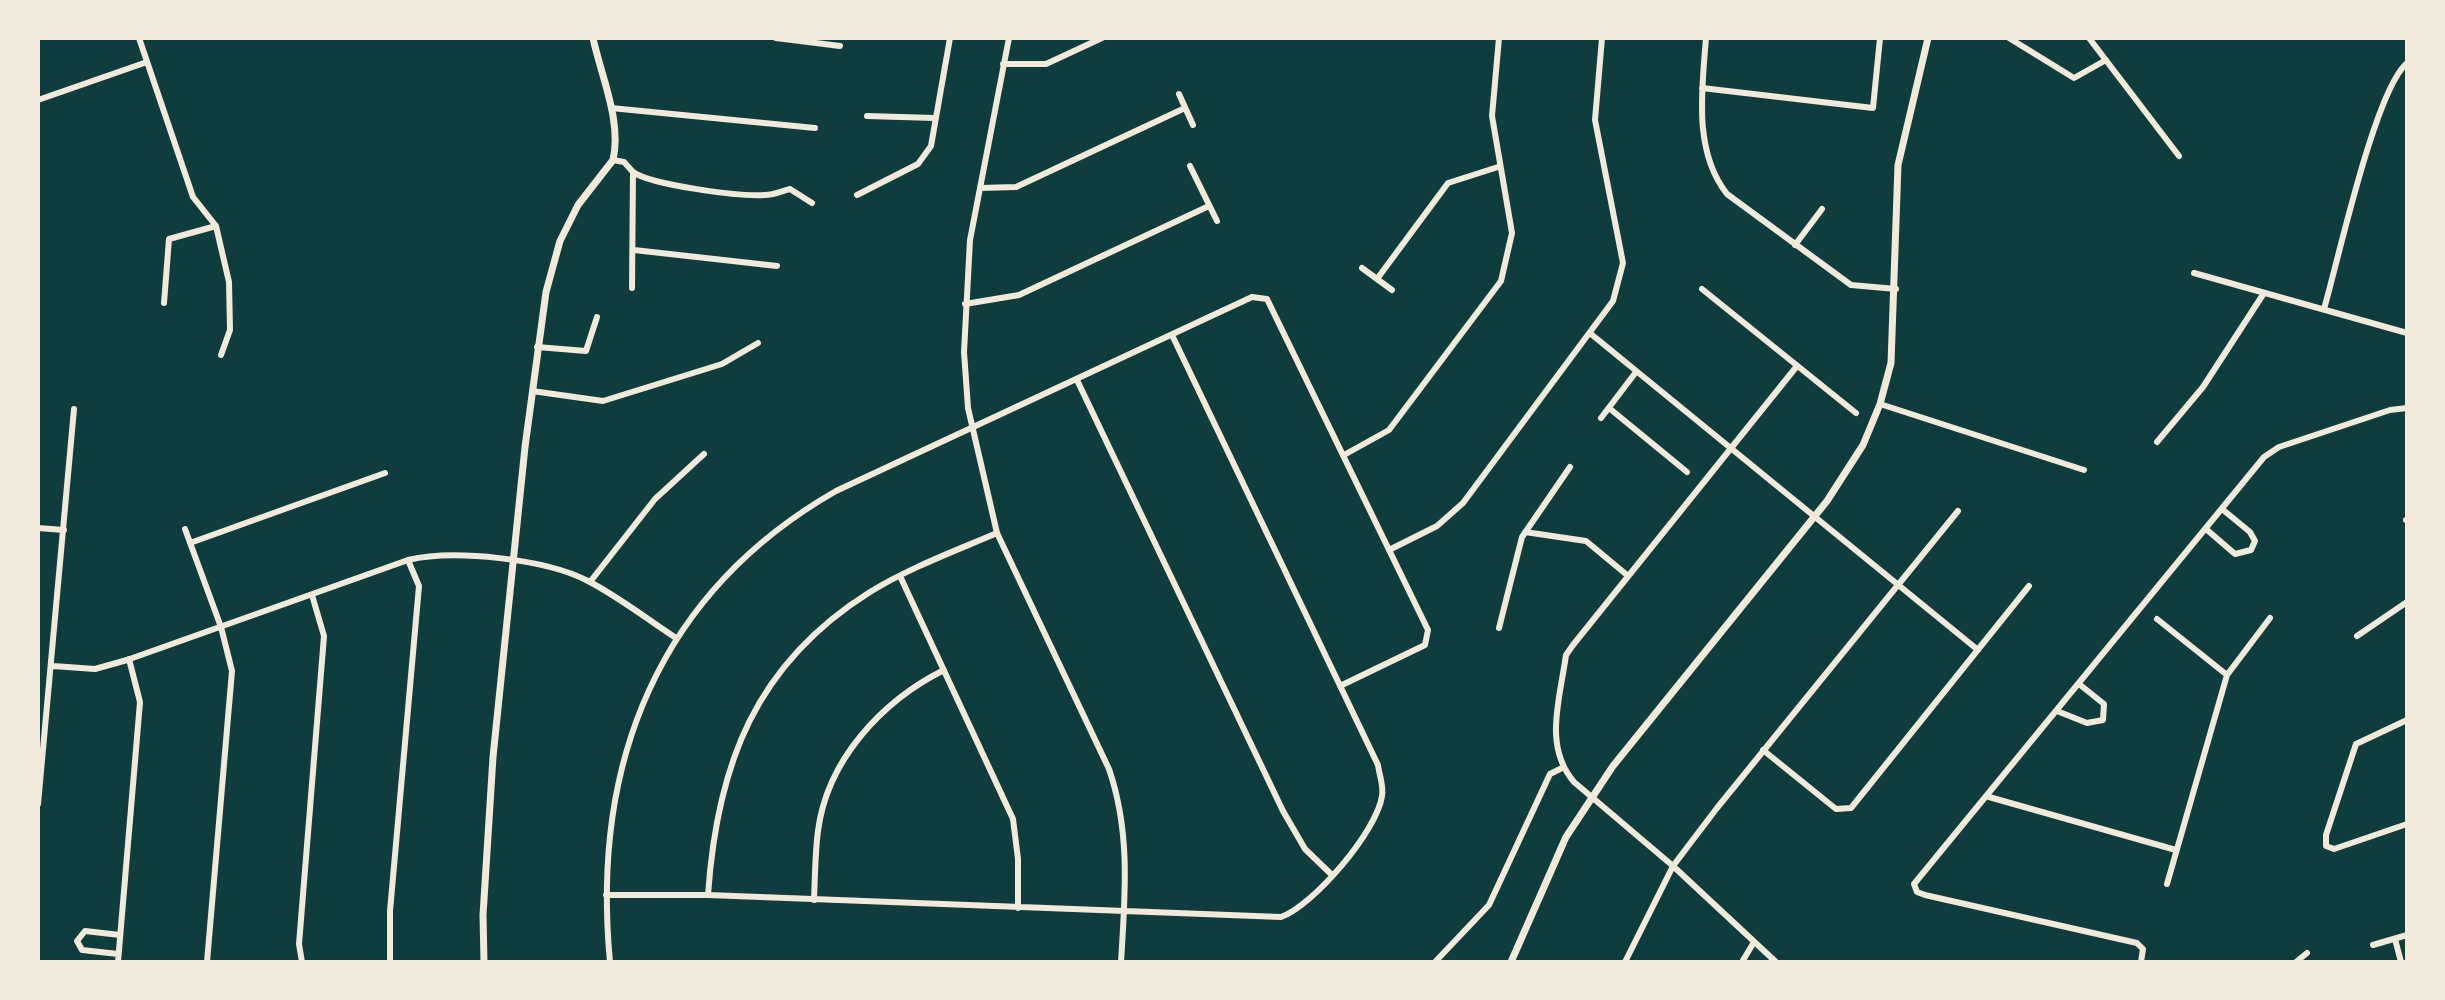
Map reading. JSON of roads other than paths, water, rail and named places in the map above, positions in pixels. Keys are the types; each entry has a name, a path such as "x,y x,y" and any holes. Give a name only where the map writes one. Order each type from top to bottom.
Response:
{"street":[{"path":"139,38 193,197 216,226 229,282 230,330 221,355"},
{"path":"484,962 483,915 493,757 537,347 546,292 560,241 578,205 613,160 616,138 593,38"},
{"path":"776,38 840,46"},
{"path":"857,195 918,164 931,146 950,38"},
{"path":"1009,38 970,240 965,304 965,388 971,428 997,533 1109,769 1119,799 1126,846 1121,962"},
{"path":"1003,64 1046,64 1102,38"},
{"path":"1344,455 1389,430 1501,281 1512,233 1498,167 1492,116 1499,38"},
{"path":"1389,550 1437,526 1463,503 1613,301 1623,263 1595,120 1602,38"},
{"path":"1706,38 1700,118 1717,181 1727,194 1851,285 1896,289"},
{"path":"1702,88 1873,108 1880,38"},
{"path":"1511,962 1566,837 1591,798 1640,731 1814,517 1851,466 1880,404 1891,363 1898,165 1928,38"},
{"path":"2009,38 2074,78 2106,60"},
{"path":"2089,38 2179,156"},
{"path":"38,100 147,62"},
{"path":"2324,309 2381,107 2399,70 2407,63"},
{"path":"1179,94 1193,125"},
{"path":"611,108 815,128"},
{"path":"980,188 1016,187 1185,108"},
{"path":"867,116 934,118"},
{"path":"613,160 624,162 643,179 765,195 790,189 812,203"},
{"path":"1190,166 1217,221"},
{"path":"1377,279 1448,183 1498,167"},
{"path":"632,288 633,172"},
{"path":"965,304 1019,295 1209,206"},
{"path":"1795,245 1822,209"},
{"path":"164,303 169,239 216,226"},
{"path":"634,250 777,266"},
{"path":"1362,268 1392,290"},
{"path":"2194,273 2407,333"},
{"path":"1702,289 1856,413"},
{"path":"2157,442 2203,387 2264,293"},
{"path":"610,962 606,895 612,809 625,750 652,681 676,638 710,593 789,519 836,491 1261,296 1267,299 1428,630 1425,645 1340,686"},
{"path":"537,347 586,351 597,317"},
{"path":"1591,334 1978,650"},
{"path":"606,895 708,895 1281,917 1308,900 1373,825 1383,794 1378,765 1172,335"},
{"path":"532,391 603,401 722,364 758,343"},
{"path":"1776,962 1673,866 1591,798 1562,768 1555,733 1566,655 1797,366"},
{"path":"1601,418 1636,372"},
{"path":"1077,380 1283,811 1305,849 1332,875"},
{"path":"1880,404 2084,470"},
{"path":"1609,408 1687,472"},
{"path":"2141,962 2143,949 2137,943 1925,895 1917,892 1914,884 2145,607 2264,457 2279,447 2390,410 2407,408"},
{"path":"38,804 53,666 74,409"},
{"path":"590,582 655,499 704,454"},
{"path":"1499,628 1525,532 1570,467"},
{"path":"190,543 385,473"},
{"path":"2206,529 2235,554 2251,550 2255,541 2250,532 2222,509"},
{"path":"1625,962 1673,866 1763,750 1958,511"},
{"path":"38,528 64,530"},
{"path":"185,529 221,627 232,671 207,962"},
{"path":"1525,532 1586,541 1627,575"},
{"path":"708,895 720,796 737,744 760,702 806,641 850,605 900,576 997,533"},
{"path":"53,666 95,669 408,560 446,554 553,568 590,582 676,638"},
{"path":"390,962 390,911 419,586 408,560"},
{"path":"900,576 1013,819 1018,859 1018,908"},
{"path":"1763,750 1836,809 1846,810 1854,805 2029,586"},
{"path":"302,962 299,944 324,636 312,595"},
{"path":"2357,636 2407,602"},
{"path":"2167,884 2227,675 2270,618"},
{"path":"2157,619 2227,675"},
{"path":"120,935 85,931 77,941 82,950 118,958 120,935 140,702 129,659"},
{"path":"814,900 818,829 844,760 875,718 913,688 944,670"},
{"path":"2057,711 2087,723 2103,720 2104,704 2079,684"},
{"path":"2407,720 2356,744 2326,835 2326,846 2334,849 2407,824"},
{"path":"1435,962 1489,905 1550,774 1562,768"},
{"path":"1989,797 2176,850"},
{"path":"2373,945 2407,935"},
{"path":"2395,939 2401,962"},
{"path":"1742,962 1754,942"},
{"path":"2296,962 2307,953"}]}
